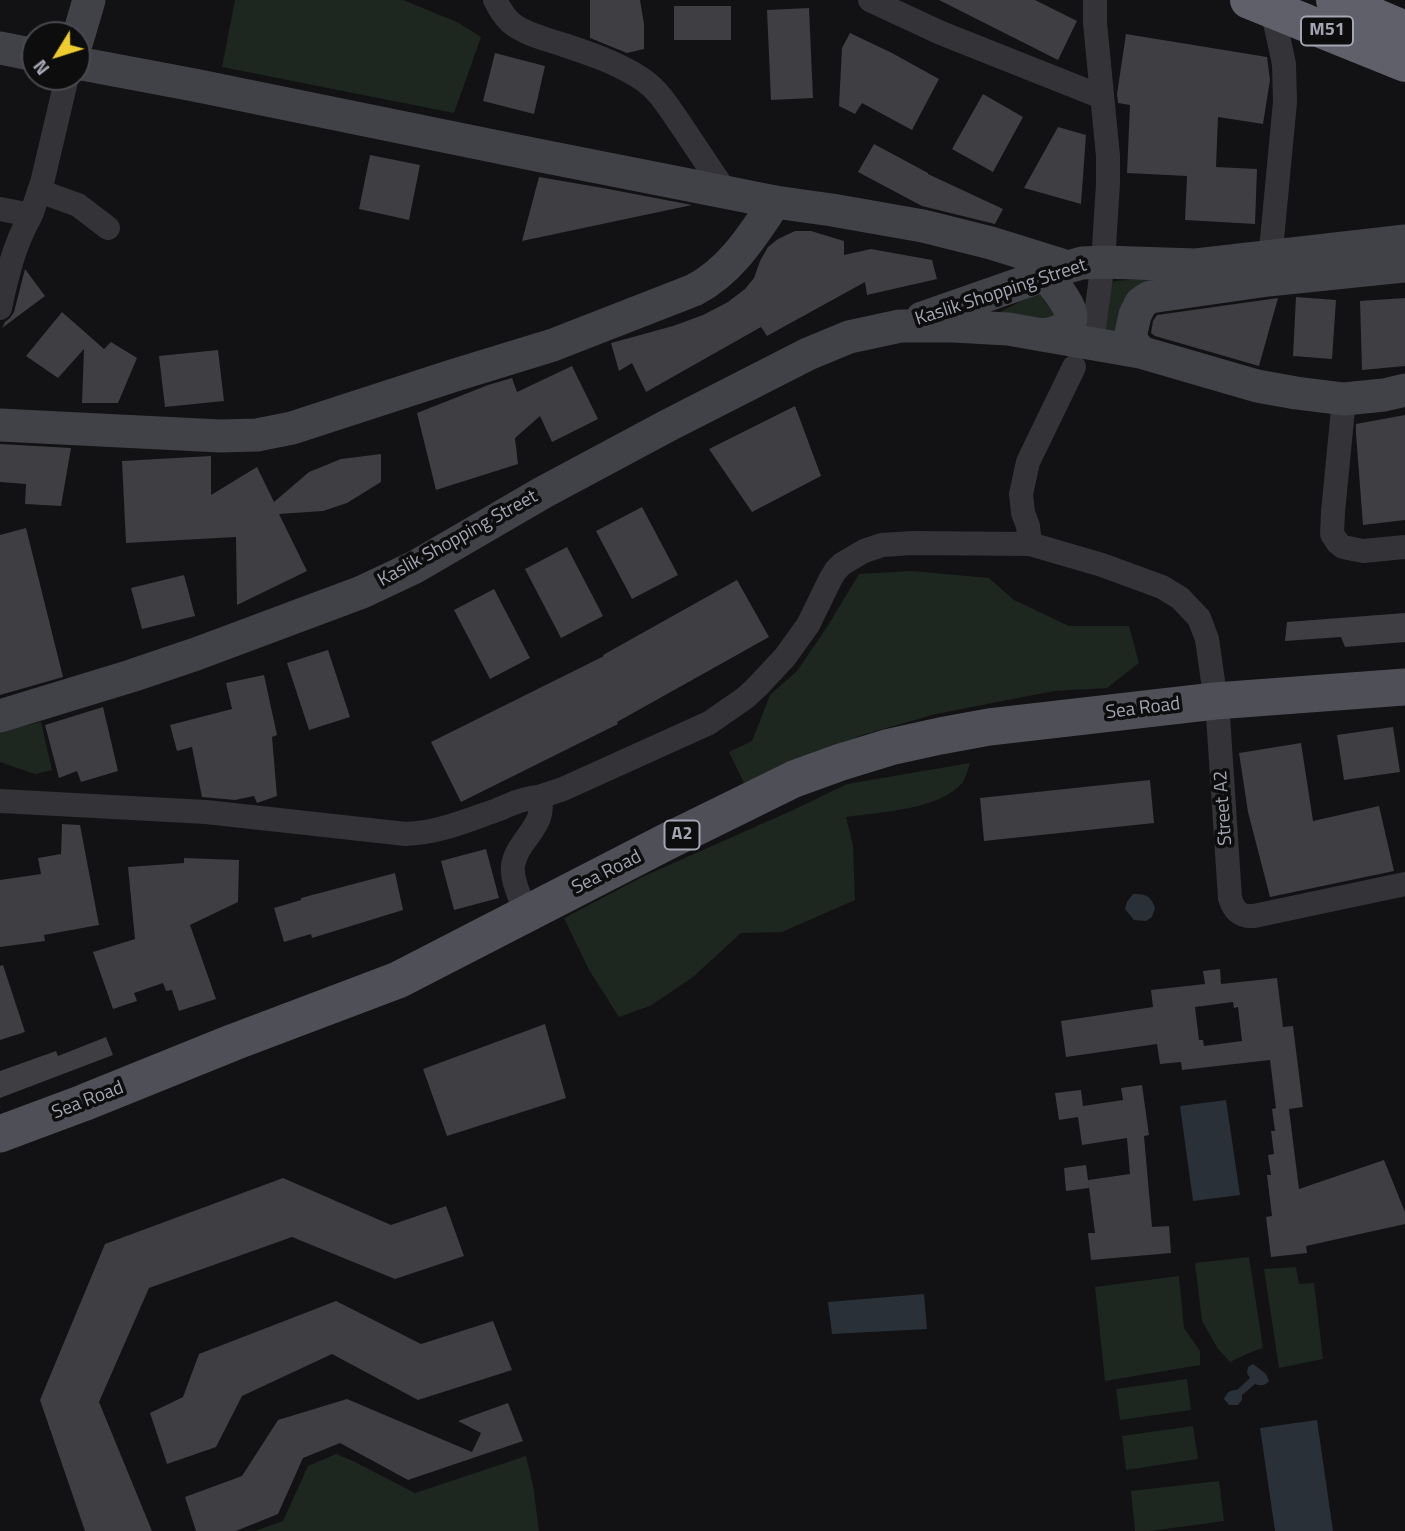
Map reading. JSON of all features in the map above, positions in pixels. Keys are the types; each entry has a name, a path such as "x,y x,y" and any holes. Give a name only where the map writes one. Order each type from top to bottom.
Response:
{"highway":[{"name":"M51","path":"1335,0 1405,30"},
{"name":"M51","path":"1259,4 1405,63"}],"main road":[{"path":"83,21 89,0"},
{"path":"0,48 21,52"},
{"path":"91,66 775,202 923,226 991,243 1057,271 1072,314 1064,329 1042,335"},
{"path":"0,425 220,436 257,435 292,428 554,345 707,284 725,270 775,202"},
{"path":"1140,352 1132,341 1131,333 1141,303 1150,297 1269,268 1405,241"},
{"name":"Kaslik Shopping Street","path":"0,716 183,659 362,592 415,567 542,493 667,426 808,354 849,337 900,326 1082,263 1269,268"},
{"path":"1269,268 1405,266"},
{"name":"Kaslik Shopping Street","path":"900,326 1008,328 1042,335 1083,355 1140,352 1257,386 1344,400 1405,390"},
{"name":"Sea Road","path":"0,1134 397,979 794,779 841,762 890,747 989,727 1215,701 1405,687"}],"street":[{"path":"495,0 501,12 512,23 533,35 596,55 632,72 654,89 670,108 725,191"},
{"path":"870,0 941,33 1102,97"},
{"path":"1030,544 1021,495 1028,462 1083,355 1103,262 1108,156 1095,0"},
{"path":"1259,4 1281,45 1284,64 1285,102 1269,268"},
{"path":"0,308 12,255 39,191 64,91"},
{"path":"39,191 78,205 108,228"},
{"path":"0,209 31,215"},
{"path":"1344,400 1332,534 1338,543 1349,549 1363,551 1405,547"},
{"name":"Street A2","path":"0,801 206,812 406,834 452,826 527,798 562,789 709,723 745,698 785,657 808,625 836,570 864,551 882,545 913,543 1030,544 1161,586 1180,598 1204,626 1218,716 1230,898 1238,913 1254,916 1405,884"},
{"path":"526,914 513,874 513,865 518,849 539,820 542,811 539,797"}],"shaded area":[{"path":"235,0 403,0 457,22 481,37 454,113 222,67"},
{"path":"1240,271 1140,295 1121,333 1098,331 1103,288 1115,281"},
{"path":"1041,291 1063,318 980,322"},
{"path":"912,571 989,578 1014,600 1069,626 1129,626 1139,663 1107,688 1054,691 936,714 862,735 744,783 729,752 752,741 770,695 797,671 859,574"},
{"path":"41,722 52,770 35,774 0,762 0,731"},
{"path":"970,763 962,783 939,799 908,808 846,817 853,845 855,900 782,932 741,933 693,977 650,1006 619,1017 589,970 564,918 642,877 847,784"},
{"path":"1133,894 1150,898 1155,908 1152,917 1146,921 1134,920 1125,909"},
{"path":"1226,1100 1240,1195 1193,1201 1180,1106"},
{"path":"1249,1257 1263,1348 1230,1362 1218,1349 1202,1321 1195,1263"},
{"path":"1296,1267 1299,1284 1314,1283 1323,1359 1279,1368 1264,1269"},
{"path":"1179,1276 1184,1328 1200,1351 1200,1365 1105,1381 1095,1287"},
{"path":"924,1294 927,1329 832,1334 828,1302"},
{"path":"1253,1364 1266,1374 1269,1381 1263,1385 1255,1384 1242,1395 1238,1405 1229,1405 1225,1397 1250,1378 1248,1367"},
{"path":"1187,1379 1191,1410 1120,1420 1116,1389"},
{"path":"1317,1420 1333,1531 1275,1531 1260,1428"},
{"path":"1193,1426 1198,1459 1126,1470 1122,1436"},
{"path":"336,1454 415,1493 526,1456 539,1531 255,1531 283,1521 308,1466"},
{"path":"1219,1481 1224,1521 1135,1531 1131,1491"}],"building":[{"path":"590,0 640,0 644,49 627,53 590,38"},
{"path":"939,0 1035,0 1077,21 1058,60"},
{"path":"674,6 731,6 731,40 674,40"},
{"path":"809,8 813,98 771,100 767,10"},
{"path":"850,33 939,79 912,130 862,103 855,114 839,106 842,48"},
{"path":"1126,34 1267,57 1270,80 1263,124 1218,117 1216,167 1257,169 1255,224 1185,220 1187,176 1127,173 1130,105 1118,103 1117,94"},
{"path":"495,53 545,66 534,114 483,101"},
{"path":"983,94 1023,117 993,172 952,149"},
{"path":"1058,127 1086,135 1081,204 1024,188"},
{"path":"874,144 928,174 1003,209 995,224 922,206 858,172"},
{"path":"370,155 420,165 409,220 359,209"},
{"path":"539,177 603,188 692,205 522,241"},
{"path":"795,231 811,231 844,241 844,255 871,249 932,260 937,279 867,295 865,282 767,336 761,327 646,392 632,363 619,371 611,343 673,326 728,302 754,278 768,247"},
{"path":"25,269 45,296 2,328 14,312"},
{"path":"1296,297 1336,300 1332,359 1293,356"},
{"path":"1278,298 1259,366 1151,333 1157,315"},
{"path":"1405,298 1405,366 1362,370 1360,301"},
{"path":"62,312 104,349 111,342 137,358 118,403 82,403 84,349 58,378 26,356"},
{"path":"218,350 224,401 165,407 159,356"},
{"path":"572,366 598,419 552,442 540,416 515,438 518,464 436,490 417,413 512,378 517,392"},
{"path":"795,406 821,476 752,512 709,449"},
{"path":"1405,415 1405,520 1363,525 1356,424"},
{"path":"0,444 71,448 61,506 25,504 26,484 0,482"},
{"path":"381,454 381,482 347,503 323,511 279,514 307,571 237,605 236,537 126,543 122,461 211,456 211,495 257,467 274,502 309,472 341,459"},
{"path":"642,507 678,575 632,599 596,531"},
{"path":"26,528 63,677 0,695 0,535"},
{"path":"567,547 603,616 561,638 525,569"},
{"path":"184,575 195,616 142,629 131,588"},
{"path":"737,580 769,637 617,722 618,724 461,802 431,742 604,656"},
{"path":"494,589 530,658 490,679 454,610"},
{"path":"1405,613 1405,642 1345,647 1341,637 1285,641 1287,622"},
{"path":"328,650 350,717 309,730 287,663"},
{"path":"264,675 277,735 272,737 277,796 257,803 254,796 235,800 202,797 192,747 177,751 170,725 232,709 226,683"},
{"path":"103,707 118,771 81,782 77,771 59,778 45,725"},
{"path":"1393,727 1400,772 1344,780 1337,735"},
{"path":"1301,743 1313,821 1379,806 1394,871 1270,897 1248,812 1239,753"},
{"path":"1150,780 1154,823 984,841 980,798"},
{"path":"62,824 80,825 99,925 44,935 45,941 0,947 0,880 41,874 38,858 61,854"},
{"path":"486,849 499,898 454,910 441,861"},
{"path":"184,858 239,860 238,902 190,925 216,999 179,1011 172,990 166,991 163,983 134,993 137,1001 113,1009 93,952 135,939 128,867 184,863"},
{"path":"395,873 403,910 312,938 311,934 284,942 274,908 301,898"},
{"path":"3,965 25,1032 0,1040 0,966"},
{"path":"1220,969 1221,984 1277,978 1283,1027 1293,1026 1303,1107 1289,1109 1299,1189 1384,1160 1405,1212 1405,1224 1306,1246 1307,1253 1271,1257 1266,1217 1272,1216 1267,1175 1271,1175 1268,1155 1274,1154 1271,1131 1275,1131 1272,1109 1276,1108 1270,1060 1182,1070 1181,1062 1160,1064 1157,1044 1066,1057 1061,1021 1153,1007 1151,990 1205,984 1203,971","holes":["1233,1002 1234,1008 1238,1007 1242,1041 1204,1046 1203,1040 1199,1040 1195,1007"]},
{"path":"545,1024 566,1098 447,1136 423,1069"},
{"path":"106,1037 113,1055 0,1098 0,1071 56,1051 58,1056"},
{"path":"1142,1085 1149,1135 1144,1136 1152,1227 1169,1226 1171,1253 1091,1260 1088,1233 1095,1233 1088,1180 1130,1174 1127,1138 1082,1145 1078,1117 1059,1120 1055,1093 1081,1090 1083,1106 1123,1100 1121,1088"},
{"path":"1086,1165 1089,1188 1066,1191 1064,1168"},
{"path":"283,1178 391,1225 446,1206 464,1256 395,1279 292,1237 149,1288 99,1402 152,1531 85,1531 40,1400 105,1244"},
{"path":"336,1301 421,1344 493,1321 512,1370 418,1400 332,1354 242,1396 216,1447 167,1464 150,1413 183,1397 199,1354"},
{"path":"347,1399 472,1452 481,1433 458,1421 508,1403 523,1441 408,1480 340,1443 303,1458 278,1514 236,1531 196,1531 185,1497 242,1476 278,1420"}]}
